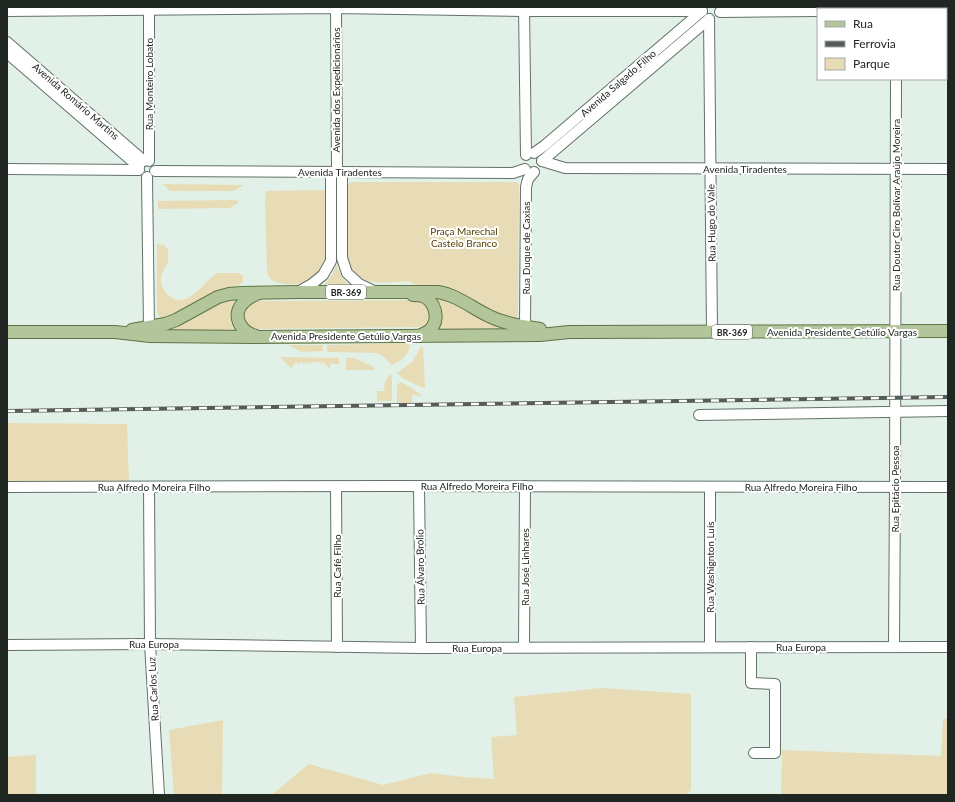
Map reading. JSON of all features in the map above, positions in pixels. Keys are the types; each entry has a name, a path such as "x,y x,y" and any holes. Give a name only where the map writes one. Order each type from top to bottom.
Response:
{"main road":[{"name":"Avenida Presidente Getúlio Vargas","path":"123,332 165,324 228,294 262,292 432,292 445,293 501,322 525,327 569,332"},
{"path":"259,337 247,333 242,329 238,322 237,316 240,307 245,301 262,292"},
{"path":"394,292 423,296 432,304 436,313 433,325 426,332 418,336"},
{"name":"Avenida Presidente Getúlio Vargas","path":"7,332 123,332 150,336 259,337 540,335 569,332 948,331"}],"street":[{"path":"7,11 338,8 702,9 703,15 709,19"},
{"name":"Avenida dos Expedicionários","path":"298,292 312,284 323,275 331,262 337,172 338,8"},
{"path":"721,8 817,11"},
{"name":"Avenida Salgado Filho","path":"542,161 709,19 716,18 721,8"},
{"name":"Rua Monteiro Lobato","path":"143,165 149,9"},
{"path":"524,9 530,154"},
{"name":"Avenida Salgado Filho","path":"530,154 544,146 702,9"},
{"name":"Rua Hugo do Vale","path":"709,19 712,332"},
{"name":"Avenida Romário Martins","path":"7,42 72,104"},
{"name":"Avenida Romário Martins","path":"7,53 72,104 143,165 143,176 151,174"},
{"name":"Rua Doutor Ciro Bolívar Araújo Moreira","path":"895,332 896,80"},
{"path":"530,154 540,157 542,166 539,170 530,170 523,165 523,160 530,154"},
{"name":"Avenida Tiradentes","path":"542,161 565,168 948,169"},
{"path":"7,169 154,165 151,174 149,327"},
{"name":"Avenida Tiradentes","path":"151,174 337,172 513,173 530,170"},
{"name":"Rua Duque de Caxias","path":"525,327 526,187 530,170"},
{"name":"Avenida dos Expedicionários","path":"337,172 342,258 347,273 359,284 376,292"},
{"name":"Rua Epitácio Pessoa","path":"894,647 896,412 895,332"},
{"path":"700,414 948,411"},
{"name":"Rua Café Filho","path":"336,486 337,647"},
{"name":"Rua Álvaro Brolio","path":"419,486 421,648"},
{"name":"Rua José Linhares","path":"524,647 525,486"},
{"name":"Rua Alfredo Moreira Filho","path":"7,487 948,487"},
{"name":"Rua Carlos Luz","path":"149,487 150,644 159,795"},
{"name":"Rua Washignton Luís","path":"710,487 710,647"},
{"name":"Rua Europa","path":"7,645 150,644 421,648 948,647"},
{"path":"751,647 751,683 775,684 775,753 754,753"}],"green space":[{"name":"Praça Marechal Castelo Branco","path":"517,182 519,185 517,318 515,319 418,287 410,282 373,282 360,278 350,267 347,258 347,187 349,183"},
{"path":"163,184 244,185 234,191 170,191"},
{"path":"325,190 326,257 325,265 320,274 308,281 297,284 279,283 270,279 267,272 266,191"},
{"path":"236,200 239,202 230,208 158,209 158,201"},
{"path":"157,244 165,245 168,249 168,261 161,276 161,283 166,293 175,299 182,300 188,298 217,273 239,273 243,276 243,281 239,286 223,288 164,318 161,318 157,312"},
{"path":"336,264 342,278 349,285 324,285 332,275"},
{"path":"231,297 235,299 231,311 231,319 237,331 168,330 183,324"},
{"path":"435,297 461,307 504,330 437,331 441,323 442,314 440,305"},
{"path":"417,300 428,308 430,314 429,322 423,327 255,329 247,326 244,318 244,312 253,301"},
{"path":"406,343 410,345 408,352 392,365 382,355 376,353 327,352 327,345"},
{"path":"288,345 323,345 323,351 301,352"},
{"path":"421,347 423,347 425,388 404,379 397,373 412,362"},
{"path":"280,357 339,358 339,364 330,364 330,369 323,362 321,364 318,361 316,363 314,361 312,364 310,362 307,364 305,362 303,364 301,362 299,364 296,362 291,368"},
{"path":"346,358 354,358 374,367 375,370 346,370"},
{"path":"390,374 392,376 392,401 377,401 377,391 384,391 385,381"},
{"path":"400,382 423,396 412,395 412,404 397,403 397,385"},
{"path":"7,423 127,424 129,484 7,484"},
{"path":"601,688 691,694 691,790 685,795 271,795 309,764 383,785 431,773 494,779 491,737 517,735 514,697"},
{"path":"943,719 948,719 948,795 781,795 782,750 941,756"},
{"path":"223,720 222,795 174,795 169,730"},
{"path":"36,755 36,795 7,795 7,757"}],"railway":[{"path":"7,411 948,397"}]}
